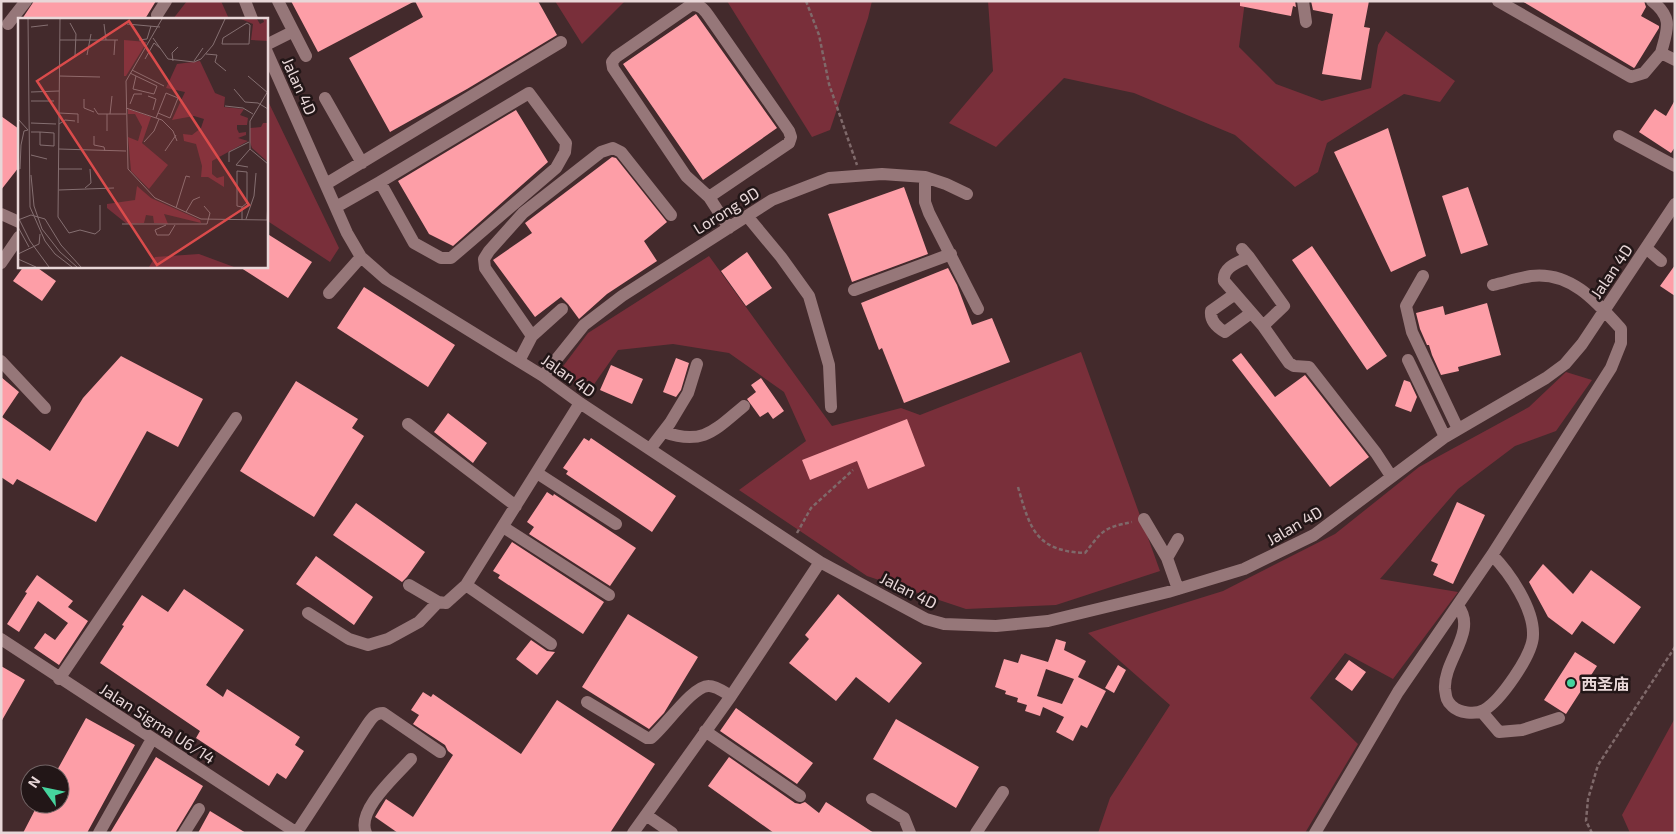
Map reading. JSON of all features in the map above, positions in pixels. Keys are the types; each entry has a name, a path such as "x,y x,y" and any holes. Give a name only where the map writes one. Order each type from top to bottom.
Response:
{"street":[{"path":"8,24 26,1"},
{"path":"157,15 166,1"},
{"path":"245,1 252,18"},
{"path":"278,1 292,32 306,56"},
{"path":"1304,1 1306,22"},
{"path":"1498,1 1631,77 1644,73 1661,52 1668,28 1667,17 1652,1"},
{"path":"709,198 789,143 791,137 789,131 703,8 691,5 616,56 612,62 613,68 686,176 709,198 729,228"},
{"path":"268,44 292,32"},
{"path":"326,184 561,42"},
{"path":"1661,52 1675,60"},
{"name":"Jalan 4D","path":"268,54 347,233 361,257 386,279 543,376 580,403 820,562 926,619 944,624 996,626 1048,621 1178,589 1244,569 1314,535 1445,437 1546,378 1565,364 1582,344 1675,204"},
{"path":"336,206 380,182 529,93 566,144 565,152 556,168 451,258 441,258 414,242 380,182"},
{"path":"325,98 362,162"},
{"path":"1619,136 1675,166"},
{"path":"532,336 485,268 484,259 523,212 601,152 614,148 621,152 672,215"},
{"name":"Lorong 9D","path":"543,376 584,325 599,313 622,296 772,200 829,178 882,174 925,177 967,194"},
{"path":"925,177 925,202 927,208 978,309"},
{"path":"1,214 18,222"},
{"path":"748,216 782,257 809,296 829,365 831,407"},
{"path":"1,263 18,238"},
{"path":"1646,248 1662,262"},
{"path":"1263,326 1284,306 1245,253 1226,270 1223,275 1224,281 1263,326 1289,363 1294,366 1309,367 1391,476"},
{"path":"854,290 951,254"},
{"path":"329,294 361,257"},
{"path":"1423,276 1406,306 1412,332 1458,429"},
{"path":"1315,833 1398,692 1492,555 1611,368 1621,343 1621,329 1588,294 1579,288 1552,277 1532,276 1493,285"},
{"path":"1235,294 1211,311 1210,318 1218,328 1225,332 1251,313"},
{"path":"519,361 532,336 562,309"},
{"path":"1408,360 1445,437"},
{"path":"1,361 45,408"},
{"path":"650,449 664,432 688,393 697,364"},
{"path":"409,585 438,602 446,603 466,585 580,403"},
{"path":"664,432 686,438 712,433 744,406"},
{"path":"60,679 236,418"},
{"path":"408,424 516,506"},
{"path":"536,473 616,524"},
{"path":"1144,519 1167,558 1178,589"},
{"path":"503,527 609,596"},
{"path":"1167,558 1178,539"},
{"path":"1458,606 1464,618 1464,626 1448,666 1444,682 1446,698 1456,710 1482,712 1490,706 1522,668 1534,636 1530,614 1520,594 1503,566 1492,555"},
{"path":"633,833 731,696 820,562"},
{"path":"466,585 551,644"},
{"path":"308,613 349,639 368,645 388,639 419,622 438,602"},
{"name":"Jalan Sigma U6/14","path":"1,639 297,833"},
{"path":"587,702 647,738 651,738 661,730 690,696 703,687 711,686 731,696"},
{"path":"1482,712 1499,732 1522,730 1559,718"},
{"path":"297,833 367,724 378,713 383,713 440,752"},
{"path":"706,731 800,796"},
{"path":"99,833 152,739"},
{"path":"366,833 363,827 364,818 369,807 411,758"},
{"path":"976,833 1003,792"},
{"path":"872,799 904,818 910,833"},
{"path":"184,833 199,809"},
{"path":"646,815 672,833"}],"path":[{"path":"806,1 820,35 829,84 861,175"},
{"path":"791,543 811,508 853,470"},
{"path":"1018,487 1034,532 1042,541 1050,546 1072,553 1085,553 1101,533 1110,526 1144,519"},
{"path":"1592,833 1586,821 1588,799 1598,765 1675,647"}],"shaded area":[{"path":"187,1 221,1 229,18 174,18"},
{"path":"555,1 625,1 582,44"},
{"path":"727,1 872,1 830,130 812,137"},
{"path":"988,1 1245,1 1239,47 1276,84 1322,101 1371,88 1378,45 1386,31 1455,81 1440,102 1404,94 1327,143 1318,172 1295,187 1235,135 1134,93 1064,78 996,147 949,123 993,71"},
{"path":"268,101 339,248 330,262 268,221"},
{"path":"709,256 832,426 901,408 920,415 1081,352 1160,571 1056,605 966,609 867,576 739,490 806,441 784,392 729,353 673,344 618,350 588,393 558,373 588,333"},
{"path":"1566,372 1592,380 1556,431 1515,446 1458,489 1380,579 1458,592 1393,679 1345,653 1310,698 1358,744 1305,833 1098,833 1110,798 1170,705 1088,633 1223,591 1335,534 1419,467 1529,407"},
{"path":"1675,718 1675,833 1630,833 1622,815"}],"building":[{"path":"34,1 156,1 146,18 23,18"},
{"path":"291,1 415,1 318,52"},
{"path":"415,1 538,1 557,35 390,132 349,58 423,17"},
{"path":"1240,1 1295,1 1296,7 1293,6 1291,16 1240,6"},
{"path":"1311,1 1369,1 1364,27 1370,28 1361,80 1322,74 1333,14 1313,10"},
{"path":"1522,1 1644,1 1646,7 1641,16 1659,26 1659,28 1634,68"},
{"path":"696,14 777,128 703,180 623,64"},
{"path":"1675,100 1675,147 1671,153 1639,132 1655,109 1666,116"},
{"path":"516,110 548,162 453,246 429,234 398,181"},
{"path":"1,116 18,128 18,168 1,190"},
{"path":"1388,128 1426,256 1391,272 1334,152"},
{"path":"612,157 616,158 667,222 644,241 657,261 607,294 579,319 561,297 535,317 493,260 532,233 525,223"},
{"path":"904,187 928,254 852,282 828,214"},
{"path":"1468,187 1488,245 1461,254 1442,196"},
{"path":"268,234 312,262 288,298 241,268 268,268"},
{"path":"1312,246 1387,356 1367,370 1292,260"},
{"path":"747,252 772,288 746,306 721,271"},
{"path":"1675,265 1675,296 1660,286"},
{"path":"23,268 38,268 56,281 42,301 13,281"},
{"path":"948,268 957,285 972,325 992,318 1010,362 904,403 882,348 879,350 861,303"},
{"path":"364,287 455,345 428,387 337,328"},
{"path":"1487,303 1501,355 1458,367 1459,371 1441,375 1429,345 1427,345 1420,329 1416,313 1443,306 1445,315"},
{"path":"1241,353 1275,397 1305,375 1369,457 1330,487 1232,360"},
{"path":"121,356 203,399 178,447 147,431 96,522 17,479 13,485 1,477 1,377 19,392 2,417 50,451 83,398"},
{"path":"676,358 689,363 681,390 676,397 663,392"},
{"path":"611,365 643,379 632,404 600,390"},
{"path":"761,378 784,411 773,419 768,412 760,417 747,399 756,392 751,385"},
{"path":"1404,380 1410,382 1417,397 1411,412 1395,406"},
{"path":"296,381 358,419 352,428 364,436 314,517 240,471"},
{"path":"448,413 487,443 473,463 434,432"},
{"path":"907,419 925,466 868,489 857,461 810,480 802,460"},
{"path":"584,438 589,441 591,438 676,496 652,532 566,474 568,471 563,468"},
{"path":"547,492 553,496 554,494 636,548 610,586 529,534 534,527 527,522"},
{"path":"1457,502 1485,515 1453,584 1433,575 1438,564 1431,561"},
{"path":"356,503 425,552 402,582 333,535"},
{"path":"512,542 604,602 583,634 498,578 500,575 493,571"},
{"path":"316,556 373,597 354,625 296,584"},
{"path":"1543,564 1573,594 1591,570 1641,607 1614,644 1582,621 1572,635 1548,617 1529,582"},
{"path":"37,575 73,601 68,607 88,621 59,665 34,648 45,633 55,640 68,623 38,601 19,632 7,624"},
{"path":"184,589 244,630 206,685 223,697 227,689 300,737 295,745 304,751 286,779 277,773 269,786 196,738 200,731 100,663 142,595 168,612"},
{"path":"838,594 922,663 889,703 856,677 836,701 789,663 809,639 805,635"},
{"path":"628,614 698,657 664,713 649,729 582,687"},
{"path":"1056,639 1066,642 1064,650 1086,661 1078,677 1106,691 1087,728 1081,725 1073,741 1056,732 1064,717 1043,707 1040,716 1025,711 1027,705 1017,702 1018,698 1005,694 1006,691 995,687 1004,659 1018,663 1021,654 1048,662","holes":["1046,669 1074,679 1062,704 1037,696"]},
{"path":"531,640 547,651 555,652 537,675 516,659"},
{"name":"西圣庙","path":"1575,652 1597,666 1566,714 1544,700"},
{"path":"1349,660 1366,672 1352,691 1335,679"},
{"path":"1118,665 1126,670 1114,693 1105,688"},
{"path":"1,666 25,680 1,722"},
{"path":"423,692 431,697 433,694 521,754 557,700 655,764 610,833 398,833 375,817 386,799 413,817 453,755 445,745 413,724 419,715 411,710"},
{"path":"736,708 813,763 797,784 720,731"},
{"path":"86,718 135,745 87,833 23,833 33,814 70,814 70,764 61,764"},
{"path":"896,719 979,767 956,808 873,759"},
{"path":"156,757 203,786 192,805 175,833 110,833"},
{"path":"729,757 795,803 805,802 819,813 826,802 874,833 774,833 708,786"},
{"path":"210,811 246,833 198,833"}],"place":[{"name":"西圣庙","path":"1571,683"}]}
